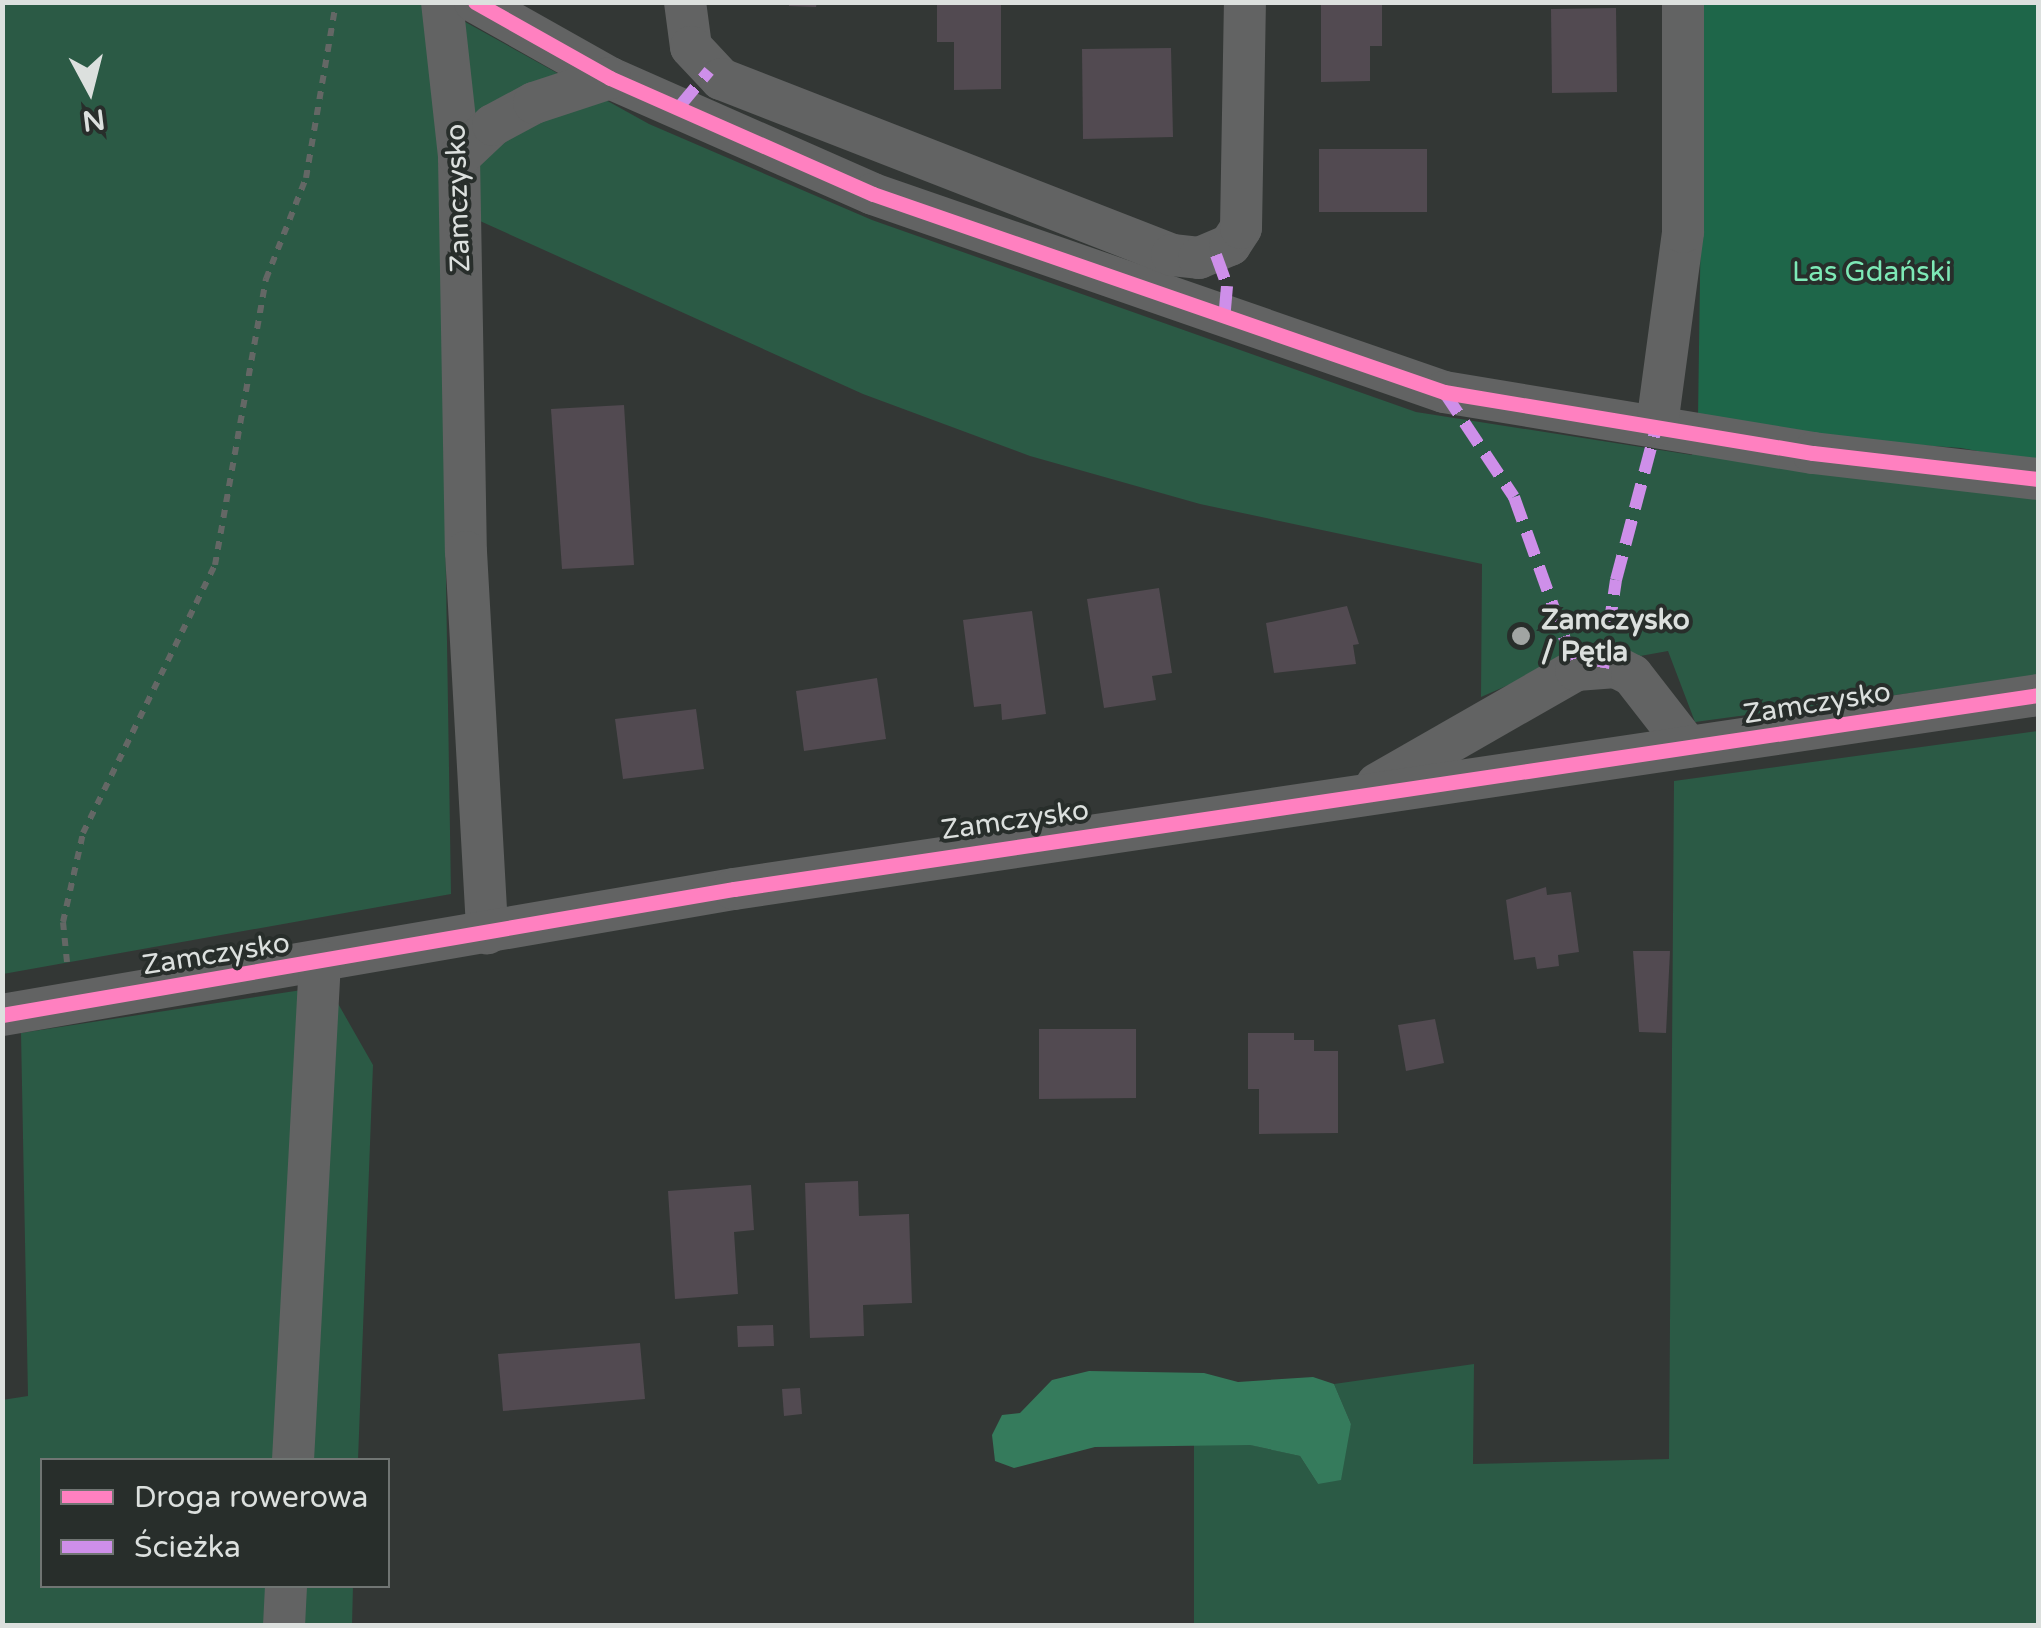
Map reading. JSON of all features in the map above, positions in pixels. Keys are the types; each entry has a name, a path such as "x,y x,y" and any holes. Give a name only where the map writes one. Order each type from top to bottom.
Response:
{"street":[{"name":"Zamczysko","path":"442,2 460,157 466,552 487,933"},
{"path":"474,2 610,78 874,194 1224,320 1444,392 1812,452 2038,478"},
{"path":"685,2 691,47 720,79 1172,255 1199,258 1230,245 1241,228 1245,2"},
{"path":"1657,425 1683,232 1683,2"},
{"path":"460,157 494,125 534,103 610,78"},
{"path":"1360,795 1576,670 1616,667 1632,675 1688,747"},
{"name":"Zamczysko","path":"2,1015 734,888 2038,695"},
{"path":"294,1458 320,962"},
{"path":"284,1626 286,1588"}],"path":[{"path":"72,1003 63,922 84,833 215,565 266,279 306,178 336,2"}],"shaded area":[{"path":"3,3 431,3 649,124 872,220 1416,412 1692,455 1698,417 2038,462 2038,676 1695,722 1668,651 1529,676 1481,697 1482,564 1200,504 1030,456 863,394 440,203 451,894 3,974"},
{"path":"2038,731 2038,1625 1194,1625 1194,1444 1251,1445 1300,1456 1318,1484 1342,1453 1351,1424 1334,1384 1474,1364 1473,1464 1669,1459 1674,781"},
{"path":"328,986 373,1065 358,1458 40,1458 40,1588 353,1588 352,1625 3,1625 2,1400 28,1396 21,1033"},
{"path":"1089,1371 1204,1373 1238,1382 1313,1377 1334,1384 1351,1424 1341,1480 1318,1484 1300,1456 1250,1445 1095,1447 1014,1468 995,1461 992,1435 1002,1415 1020,1413 1052,1380"}],"green space":[{"name":"Las Gdański","path":"1704,3 2038,3 2038,462 1961,448 1806,437 1698,417"}],"building":[{"path":"789,2 817,2 816,7 789,6"},
{"path":"937,2 1001,2 1001,89 954,90 954,42 937,42"},
{"path":"1321,2 1382,2 1382,46 1370,46 1370,81 1321,82"},
{"path":"1616,8 1617,92 1552,93 1551,9"},
{"path":"1171,48 1173,137 1083,139 1082,49"},
{"path":"1319,149 1427,149 1427,212 1319,212"},
{"path":"624,405 634,565 562,569 551,409"},
{"path":"1159,588 1172,673 1152,676 1156,700 1104,708 1087,599"},
{"path":"1347,606 1359,644 1353,645 1356,664 1274,673 1266,623"},
{"path":"1032,611 1046,714 1002,720 1001,704 974,707 963,620"},
{"path":"877,678 886,739 804,751 796,691"},
{"path":"696,709 704,769 623,779 615,719"},
{"path":"1546,887 1547,895 1571,892 1579,952 1558,955 1559,966 1537,969 1535,957 1514,960 1506,900"},
{"path":"1633,951 1670,951 1666,1033 1639,1032"},
{"path":"1435,1019 1444,1063 1406,1071 1398,1025"},
{"path":"1039,1029 1136,1029 1136,1098 1039,1099"},
{"path":"1248,1033 1294,1033 1294,1040 1314,1040 1314,1051 1338,1051 1338,1133 1259,1134 1259,1089 1248,1089"},
{"path":"858,1181 859,1216 909,1214 912,1303 863,1305 864,1336 810,1338 805,1183"},
{"path":"751,1185 754,1230 734,1232 738,1294 675,1299 668,1191"},
{"path":"773,1325 774,1346 738,1347 737,1326"},
{"path":"640,1343 645,1399 503,1411 498,1354"},
{"path":"800,1388 802,1414 784,1416 782,1389"}],"marked path":[{"path":"679,107 709,71"},
{"path":"1216,255 1227,286 1224,321"},
{"path":"1444,392 1514,497 1576,670"},
{"path":"1603,668 1616,580 1657,425"}],"cycle path":[{"path":"475,2 610,78 873,194 1444,392 1813,453 2038,479"},
{"path":"2,1015 734,889 2038,695"}],"place":[{"name":"Zamczysko / Pętla","path":"1521,636"}]}
